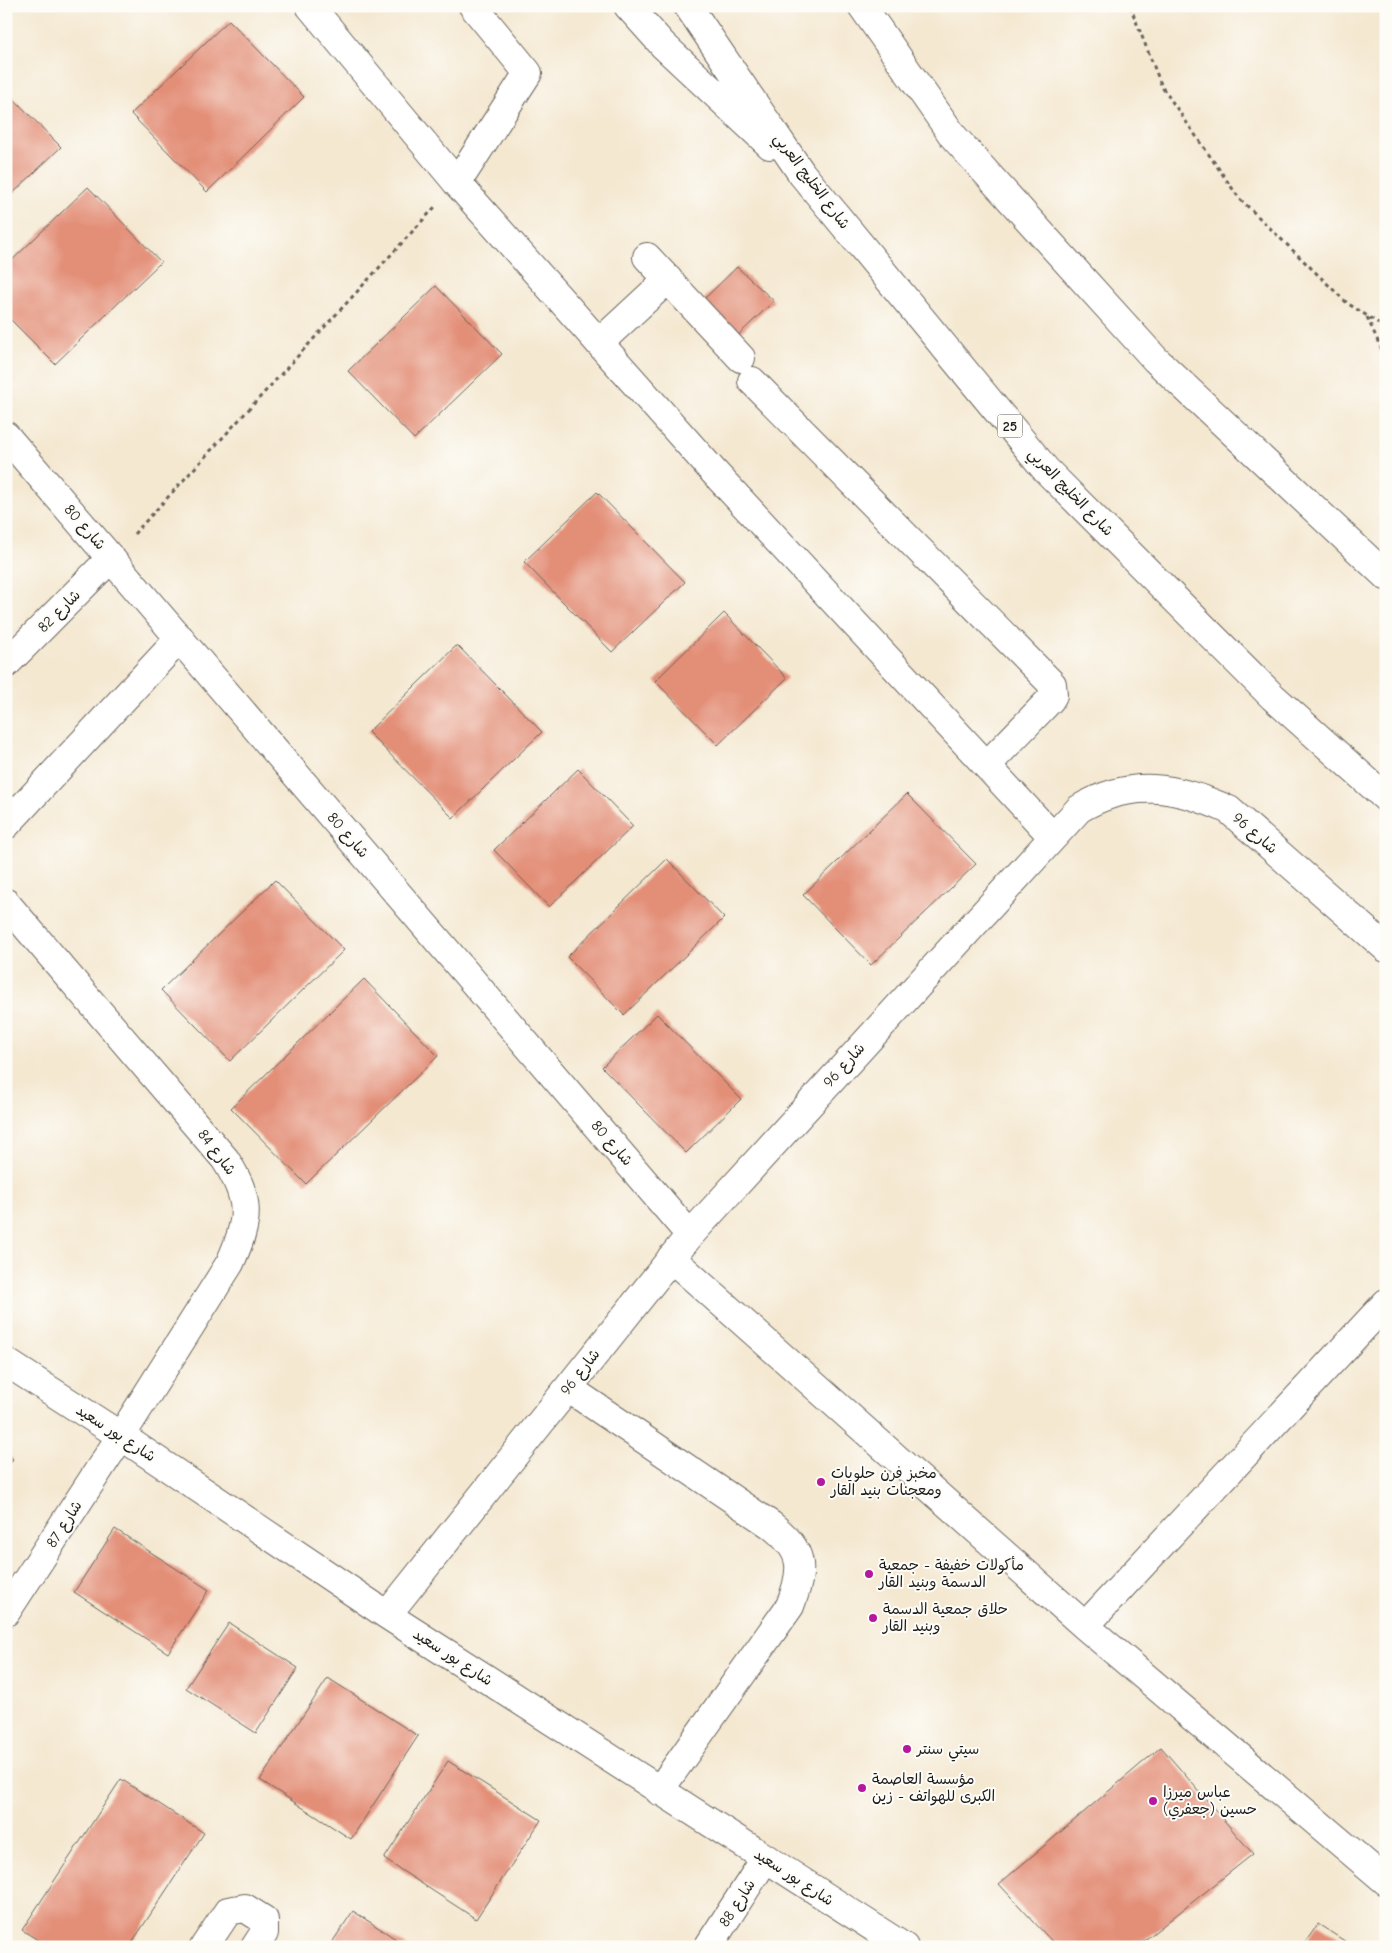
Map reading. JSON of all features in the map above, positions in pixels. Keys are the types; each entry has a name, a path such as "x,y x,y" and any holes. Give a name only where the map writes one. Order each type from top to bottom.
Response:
{"street":[{"path":"310,6 457,183 713,471 1052,836"},
{"path":"457,183 528,72 473,6"},
{"path":"628,6 676,58 802,174"},
{"name":"شارع الخليج العربي","path":"688,6 802,174 1046,470 1273,697 1386,798"},
{"path":"862,6 953,136 1155,359 1386,576"},
{"path":"647,257 746,369 1052,684 1053,695 1050,700 986,765"},
{"path":"599,343 668,279"},
{"name":"شارع 80","path":"6,436 690,1234"},
{"name":"شارع 82","path":"6,664 111,558"},
{"path":"6,824 180,638"},
{"name":"شارع 96","path":"387,1614 690,1234 1052,836 1079,809 1095,799 1116,792 1156,788 1180,791 1229,810 1386,948"},
{"name":"شارع 84","path":"6,903 225,1159 236,1176 244,1198 243,1232 230,1263 121,1436"},
{"path":"671,1258 1085,1626 1386,1881"},
{"path":"1085,1626 1386,1303"},
{"name":"شارع بور سعيد","path":"6,1362 121,1436 387,1614 659,1791 904,1947"},
{"path":"568,1388 771,1524 789,1540 797,1551 800,1564 797,1589 790,1606 659,1791"},
{"name":"شارع 87","path":"6,1612 121,1436"},
{"name":"شارع 88","path":"708,1947 765,1859"},
{"path":"204,1947 228,1911 245,1908 264,1920 264,1933 255,1947"}],"path":[{"path":"1130,6 1162,87 1239,198 1347,303 1386,328"},
{"path":"111,558 457,183"},
{"path":"1366,316 1386,359"}],"building":[{"path":"229,20 304,97 207,192 131,114"},
{"path":"6,91 61,147 6,200"},
{"path":"88,187 161,262 55,364 6,315 6,266"},
{"path":"737,267 774,301 733,340 702,301"},
{"path":"436,286 502,354 414,439 348,371"},
{"path":"597,492 685,582 612,652 524,562"},
{"path":"724,613 787,678 718,745 655,681"},
{"path":"457,645 542,732 453,818 368,732"},
{"path":"578,769 633,826 549,907 494,850"},
{"path":"907,794 976,864 871,965 803,895"},
{"path":"667,859 724,918 624,1015 567,957"},
{"path":"275,880 344,950 230,1061 161,990"},
{"path":"364,979 438,1056 306,1184 231,1108"},
{"path":"657,1014 741,1099 686,1153 602,1067"},
{"path":"6,1455 13,1459 6,1469"},
{"path":"115,1529 209,1590 168,1653 74,1592"},
{"path":"229,1623 298,1668 256,1733 186,1688"},
{"path":"328,1678 418,1736 351,1839 260,1780"},
{"name":"عباس ميرزا حسين (جعفري)","path":"1161,1747 1253,1854 1136,1947 1057,1947 999,1884"},
{"path":"448,1761 541,1820 476,1919 384,1859"},
{"path":"121,1779 204,1833 129,1947 49,1947 22,1930"},
{"path":"353,1911 408,1947 329,1947"},
{"path":"1318,1924 1354,1947 1302,1947"}],"place":[{"name":"مخبز فرن حلويات ومعجنات بنيد القار","path":"821,1482"},
{"name":"مأكولات خفيفة - جمعية الدسمة وبنيد القار","path":"869,1574"},
{"name":"حلاق جمعية الدسمة وبنيد القار","path":"873,1618"},
{"name":"سيتي سنتر","path":"907,1749"},
{"name":"مؤسسة العاصمة الكبرى للهواتف - زين","path":"862,1788"},
{"name":"عباس ميرزا حسين (جعفري)","path":"1153,1801"}]}
